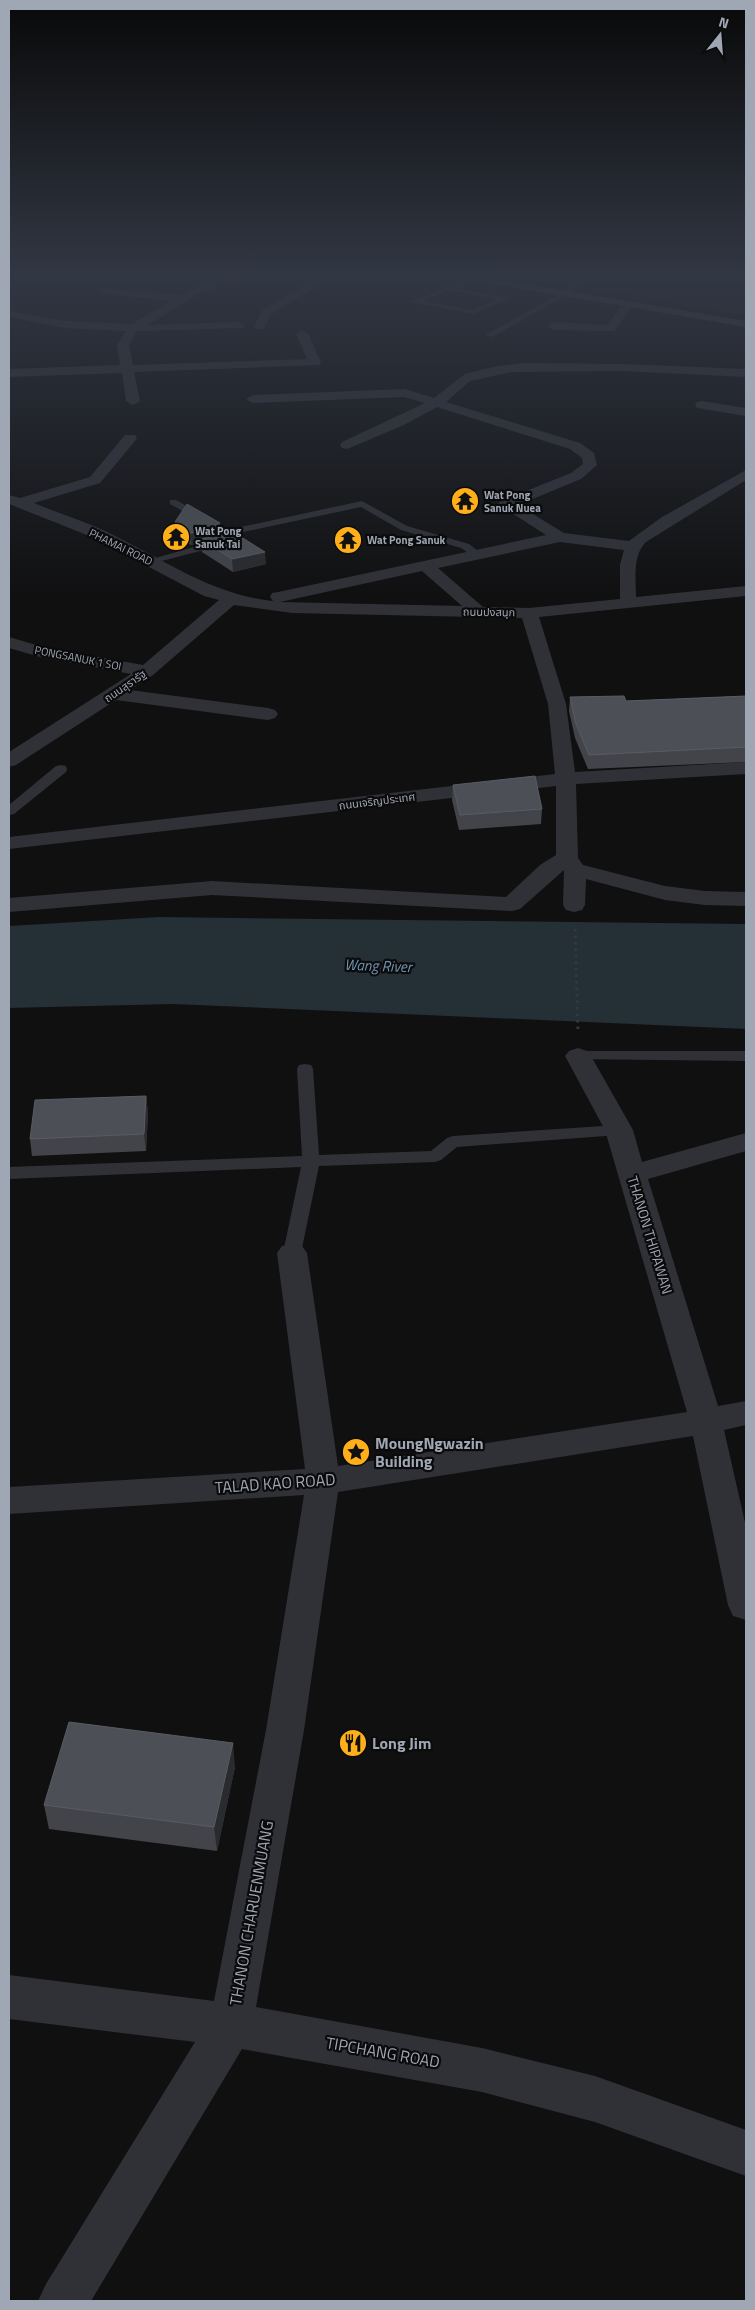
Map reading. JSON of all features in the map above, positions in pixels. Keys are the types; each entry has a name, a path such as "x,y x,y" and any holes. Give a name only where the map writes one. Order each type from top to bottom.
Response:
{"street":[{"path":"129,381 133,401"},
{"path":"347,445 451,393 456,384 461,381"},
{"path":"253,398 393,392 435,402 575,446 589,456 590,465 576,476 506,504 560,537"},
{"path":"702,405 746,412"},
{"path":"14,501 95,480 130,438"},
{"path":"628,602 628,563 635,543 659,526 731,485 746,474"},
{"path":"731,485 746,488"},
{"name":"PHAMAI ROAD","path":"14,501 98,534 210,592 238,601"},
{"path":"238,601 364,575 478,555 560,537 634,546"},
{"path":"425,565 479,612"},
{"name":"ถนนปงสนุก","path":"238,601 292,608 529,613 746,591"},
{"name":"ถนนสุรารัฐ","path":"9,761 115,694 238,601"},
{"path":"529,613 556,704 566,779 574,905"},
{"name":"PONGSANUK 1 SOI","path":"9,642 40,652 147,671"},
{"path":"115,694 268,714"},
{"path":"556,704 576,703"},
{"name":"ถนนเจริญประเทศ","path":"9,843 566,779 746,768"},
{"path":"9,905 212,888 512,904 548,870 571,864 665,893 705,898 746,899"},
{"name":"THANON THIPAWAN","path":"578,1056 620,1130 706,1420 746,1605"},
{"path":"632,1174 746,1142"},
{"name":"THANON CHARUENMUANG","path":"63,2301 231,2024 285,1730 323,1481 292,1253"},
{"name":"TALAD KAO ROAD","path":"9,1500 323,1481 682,1426 746,1413"},
{"name":"TIPCHANG ROAD","path":"9,1997 231,2024 482,2070 595,2100 746,2153"}],"lane":[{"path":"173,502 246,543"},
{"path":"224,530 240,530 362,504 404,528 465,546 478,555"},
{"path":"150,561 218,543 224,530"},
{"path":"9,811 61,769"},
{"path":"578,1056 746,1056"},
{"path":"292,1253 311,1161 305,1069"},
{"path":"9,1173 435,1156 453,1142 620,1130"}],"path":[{"path":"574,905 578,1056"}],"water":[{"name":"Wang River","path":"159,917 746,924 746,1029 173,1004 9,1008 9,926"}],"building":[{"path":"187,504 220,523 214,527 191,533 175,522"},
{"path":"230,530 265,552 232,559 201,539 223,534"},
{"path":"624,696 626,701 746,696 746,747 589,755 576,724 570,697"},
{"path":"535,776 542,809 460,815 453,785"},
{"path":"146,1096 144,1134 30,1139 35,1100"},
{"path":"69,1722 233,1743 214,1827 44,1805"}],"place":[{"name":"Wat Pong Sanuk Nuea","path":"465,501"},
{"name":"Wat Pong Sanuk Tai","path":"176,537"},
{"name":"Wat Pong Sanuk","path":"348,540"},
{"name":"MoungNgwazin Building","path":"356,1452"},
{"name":"Long Jim","path":"353,1743"}]}
